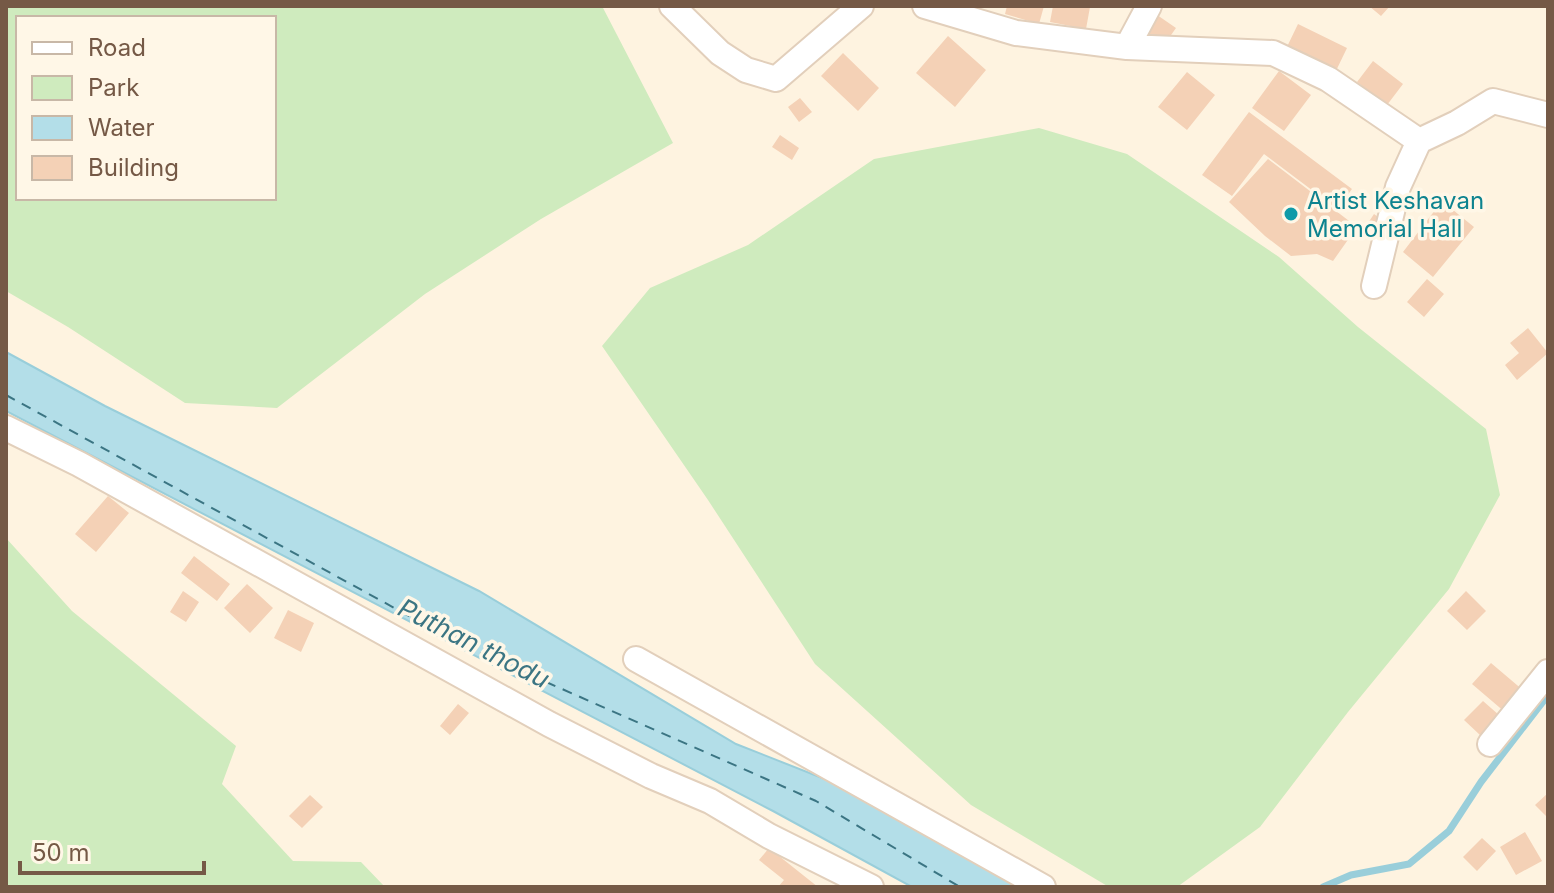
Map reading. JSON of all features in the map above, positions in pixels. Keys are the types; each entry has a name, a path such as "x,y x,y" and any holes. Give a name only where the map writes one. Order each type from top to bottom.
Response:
{"street":[{"path":"672,6 720,53 746,70 776,79 861,6"},
{"path":"925,6 1016,33 1127,47 1273,53 1328,79 1419,141"},
{"path":"1127,47 1149,6"},
{"path":"1374,286 1398,187 1419,141 1493,101 1548,115"},
{"path":"6,428 79,464 549,724 651,776 710,801 769,836 871,887"},
{"path":"636,659 1043,887"},
{"path":"1490,744 1548,672"}],"green space":[{"path":"6,6 602,6 673,143 541,219 425,294 277,408 185,403 6,291"},
{"path":"1039,128 1127,154 1279,257 1358,327 1486,429 1500,495 1449,589 1348,712 1260,827 1177,887 1109,887 971,805 815,664 602,346 650,288 748,245 874,159"},
{"path":"6,538 72,611 236,746 222,784 293,861 361,862 385,887 6,887"}],"water":[{"name":"Puthan thodu","path":"6,352 105,406 479,591 736,744 845,787 1039,887 912,887 773,811 6,411"}],"building":[{"path":"1007,6 1044,6 1039,24 1005,14"},
{"path":"1053,6 1090,7 1086,29 1050,22"},
{"path":"1369,6 1390,6 1381,16"},
{"path":"1147,8 1176,28 1164,45 1135,25"},
{"path":"1298,24 1347,48 1333,77 1284,53"},
{"path":"948,36 986,70 955,107 916,73"},
{"path":"843,53 879,88 858,111 821,76"},
{"path":"1373,61 1403,84 1387,105 1357,82"},
{"path":"1279,71 1311,95 1284,131 1252,108"},
{"path":"1187,72 1215,95 1187,130 1158,107"},
{"path":"800,98 812,112 799,122 788,107"},
{"path":"1249,112 1352,189 1337,209 1264,154 1232,196 1202,175"},
{"path":"780,135 799,148 792,160 772,147"},
{"name":"Artist Keshavan Memorial Hall","path":"1268,159 1357,227 1333,261 1317,254 1291,256 1229,202"},
{"path":"1442,201 1474,227 1433,277 1403,252"},
{"path":"1374,214 1386,223 1378,235 1366,226"},
{"path":"1427,279 1444,294 1424,317 1407,302"},
{"path":"1528,328 1548,353 1517,380 1505,365 1519,353 1510,343"},
{"path":"108,496 129,513 96,552 75,534"},
{"path":"194,556 230,584 217,601 181,573"},
{"path":"247,584 273,608 250,633 224,608"},
{"path":"183,591 199,602 186,622 170,612"},
{"path":"1466,591 1486,611 1467,630 1447,611"},
{"path":"288,610 314,623 301,652 274,638"},
{"path":"1491,663 1524,691 1506,713 1472,684"},
{"path":"1483,701 1499,715 1480,735 1464,720"},
{"path":"458,704 469,713 450,735 440,726"},
{"path":"1548,793 1548,818 1535,805"},
{"path":"310,795 323,807 302,828 289,816"},
{"path":"1525,832 1542,861 1516,875 1500,847"},
{"path":"1482,838 1496,851 1477,871 1463,857"},
{"path":"769,848 818,887 778,887 784,880 759,860"}],"waterway":[{"path":"1323,887 1351,875 1409,864 1449,831 1481,782 1548,695"}],"ferry route":[{"path":"6,395 460,644 816,801 960,887"}],"place":[{"name":"Artist Keshavan Memorial Hall","path":"1291,214"}]}
